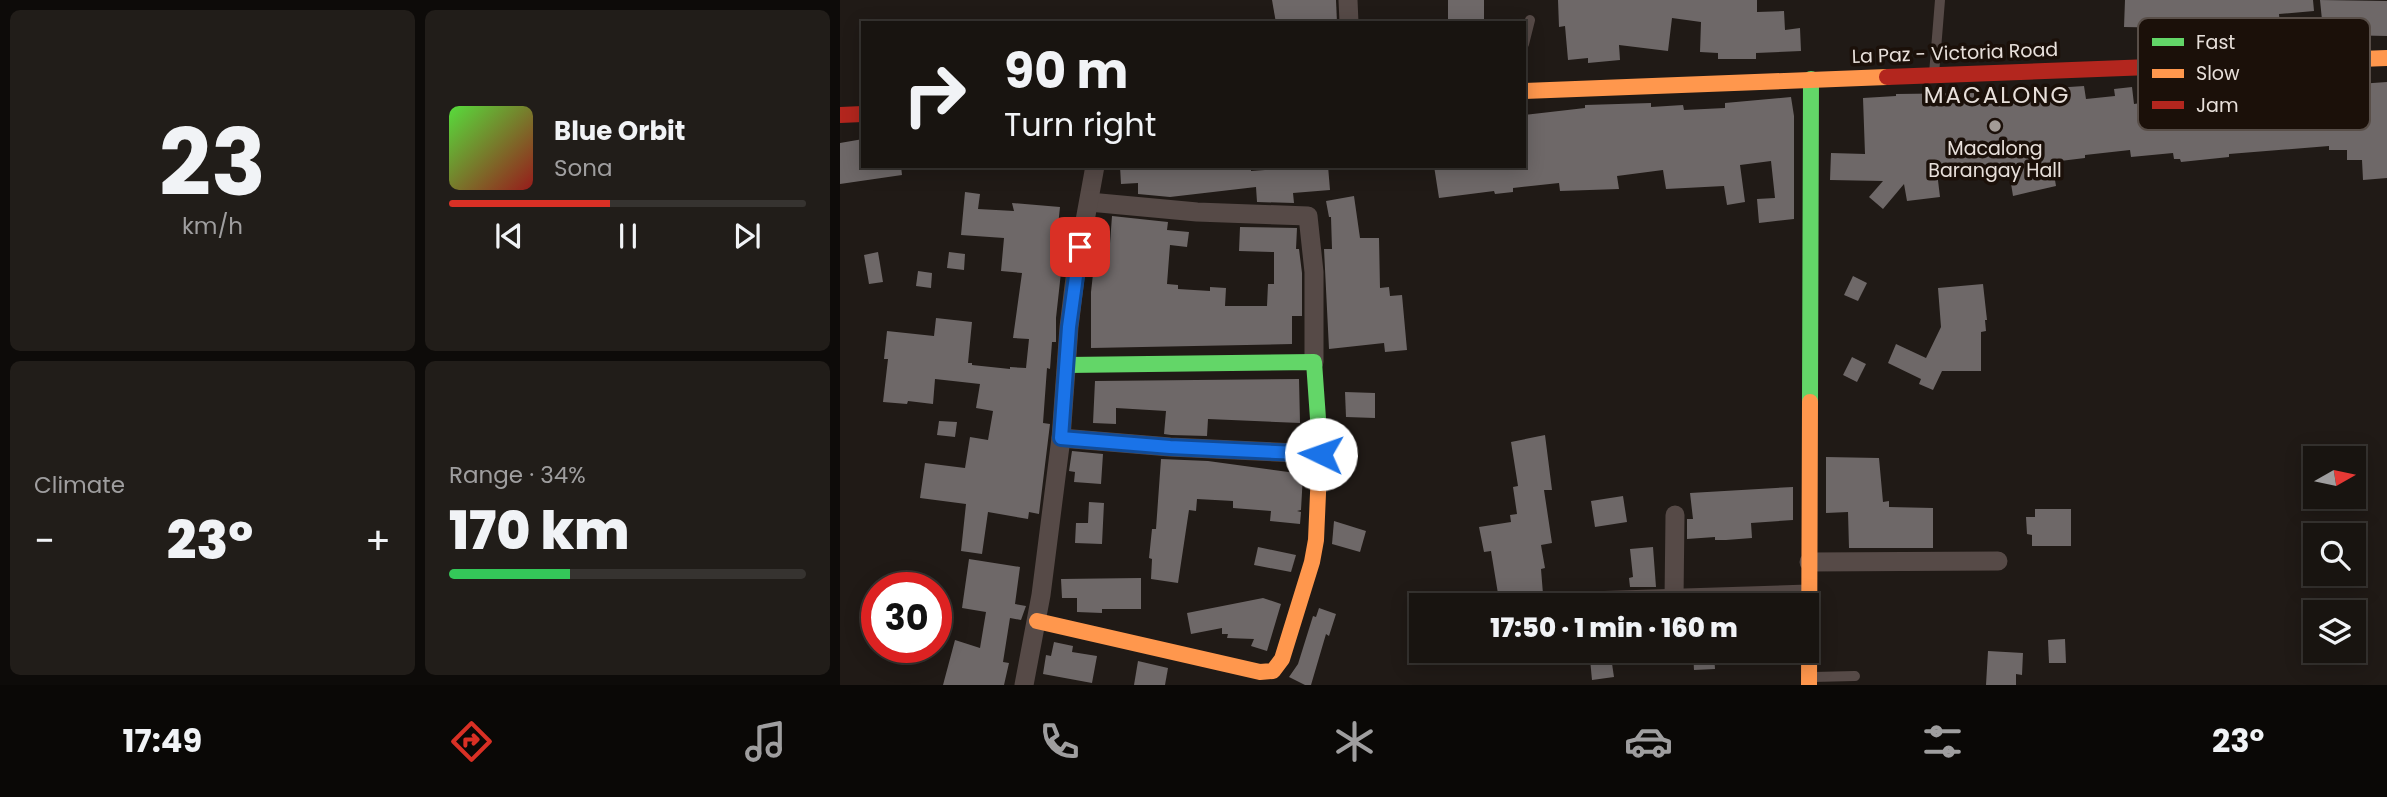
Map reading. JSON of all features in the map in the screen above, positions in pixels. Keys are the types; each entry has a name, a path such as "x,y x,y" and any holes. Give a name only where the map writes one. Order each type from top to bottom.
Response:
{"street":[{"path":"1348,0 1349,21"},
{"name":"La Paz - Victoria Road","path":"1526,91 2138,67"},
{"path":"1808,593 1811,79"},
{"path":"840,115 861,114"},
{"path":"1024,685 1037,621 1061,438 1076,270 1095,168"},
{"path":"1037,621 1260,672 1273,671 1282,659 1312,562 1316,540 1321,454 1314,362 1314,272 1308,216 1197,212 1089,202"},
{"path":"1067,365 1314,362"},
{"path":"1061,438 1170,447 1321,454"},
{"path":"1674,593 1675,515"},
{"path":"1809,562 1998,561"},
{"path":"1809,663 1809,681"}],"lane":[{"path":"1934,75 1940,0"},
{"path":"1526,36 1530,20"},
{"path":"1809,681 1855,676"}],"building":[{"path":"1272,0 1336,0 1337,21 1276,21"},
{"path":"1448,0 1484,0 1484,21 1448,21"},
{"path":"1558,0 1757,0 1757,12 1784,11 1785,30 1800,28 1801,51 1756,53 1756,59 1718,59 1718,53 1700,52 1701,22 1672,18 1668,51 1619,45 1620,60 1588,63 1588,58 1568,60 1565,26 1559,27"},
{"path":"2125,0 2313,0 2314,11 2279,14 2279,18 2138,18 2138,27 2124,27"},
{"path":"2320,0 2387,1 2387,36 2370,36 2370,18 2322,18"},
{"path":"2387,82 2387,178 2363,180 2362,160 2347,160 2347,150 2329,150 2329,146 2229,154 2229,157 2181,162 2180,159 2174,159 2173,153 2131,157 2130,150 2085,155 2085,158 2052,162 2056,186 2013,196 2008,165 1956,166 1956,171 1937,172 1940,197 1907,201 1904,184 1883,209 1869,197 1883,181 1830,180 1831,153 1865,154 1863,98 1896,94 1974,93 1974,104 2026,103 2025,90 2084,86 2086,99 2115,96 2114,89 2132,87 2134,104 2138,103 2138,130 2370,130 2370,83"},
{"path":"1791,97 1794,116 1794,219 1759,223 1757,199 1775,198 1771,161 1740,165 1745,202 1727,205 1724,186 1666,189 1663,170 1617,176 1619,189 1560,191 1559,183 1513,188 1513,192 1495,194 1494,191 1439,198 1434,168 1526,168 1526,115 1585,108 1585,105 1651,103 1651,107 1683,105 1684,110 1725,108 1725,103"},
{"path":"861,139 861,168 901,168 902,175 840,184 840,143"},
{"path":"1120,168 1251,168 1251,171 1328,168 1330,190 1293,193 1294,203 1257,202 1256,187 1170,197 1138,194 1138,183 1121,184"},
{"path":"965,192 980,194 978,209 1014,211 1012,203 1060,207 1057,235 1065,236 1056,342 1052,342 1050,369 1047,368 1043,423 1050,424 1039,514 1029,512 1028,519 988,512 982,554 961,551 966,504 920,498 925,463 965,468 970,437 988,440 993,411 976,408 980,384 935,379 933,404 883,402 888,359 884,359 887,331 934,336 936,318 972,322 968,363 1010,369 1026,368 1029,339 1013,338 1022,273 1001,271 1004,238 961,235"},
{"path":"1354,196 1360,238 1379,238 1380,288 1389,287 1390,296 1402,295 1407,350 1385,352 1384,343 1329,349 1324,249 1332,249 1331,217 1326,201"},
{"path":"1112,216 1168,222 1167,230 1189,232 1187,247 1170,245 1167,284 1178,285 1178,289 1210,291 1210,287 1226,288 1225,306 1267,306 1268,284 1274,284 1274,252 1239,251 1240,227 1297,228 1296,249 1299,249 1302,273 1302,316 1292,316 1292,344 1091,348 1091,292 1095,256 1109,257"},
{"path":"878,252 883,282 869,284 864,255"},
{"path":"949,252 965,254 964,270 947,268"},
{"path":"918,271 932,273 931,288 916,286"},
{"path":"1853,276 1867,283 1858,301 1844,295"},
{"path":"1983,284 1987,320 1986,331 1981,332 1981,371 1942,371 1933,390 1919,384 1921,379 1888,363 1896,344 1926,358 1941,327 1938,288"},
{"path":"1852,357 1866,364 1857,382 1843,375"},
{"path":"1299,379 1300,423 1208,419 1207,436 1171,435 1164,434 1166,411 1116,408 1116,424 1093,423 1095,381"},
{"path":"1345,392 1375,393 1375,418 1346,417"},
{"path":"939,421 957,422 955,437 937,435"},
{"path":"1545,435 1552,490 1544,490 1552,543 1541,545 1545,568 1541,569 1543,593 1498,593 1491,551 1484,552 1479,527 1511,522 1510,515 1517,514 1513,487 1518,486 1511,442"},
{"path":"1072,451 1103,454 1101,484 1074,482 1075,472 1069,471"},
{"path":"1826,457 1879,458 1883,502 1889,501 1889,507 1933,508 1933,548 1849,548 1848,512 1826,513"},
{"path":"1161,459 1208,461 1303,474 1301,510 1297,511 1301,512 1300,524 1270,521 1271,511 1233,508 1233,501 1197,499 1196,511 1189,510 1178,583 1151,579 1152,559 1149,558 1152,529 1156,529"},
{"path":"1793,487 1793,520 1751,523 1752,538 1687,539 1687,519 1693,519 1690,493"},
{"path":"1623,496 1627,522 1595,527 1591,501"},
{"path":"1089,502 1104,503 1102,544 1075,543 1076,523 1088,523"},
{"path":"2035,509 2071,509 2071,546 2032,546 2032,535 2027,534 2026,517 2035,517"},
{"path":"1334,521 1366,531 1360,552 1332,544"},
{"path":"1258,547 1296,555 1291,572 1254,565"},
{"path":"1653,547 1656,587 1630,587 1629,578 1633,577 1630,549"},
{"path":"969,559 1020,567 1015,604 1026,606 1021,620 1010,618 1003,662 1009,663 1004,685 943,685 949,663 952,663 955,640 980,648 986,612 962,608"},
{"path":"1141,578 1141,609 1102,609 1102,613 1077,612 1077,598 1062,598 1061,579"},
{"path":"1263,598 1281,604 1267,651 1251,646 1254,639 1227,638 1228,634 1222,634 1222,628 1191,634 1187,613"},
{"path":"1319,608 1336,614 1329,636 1326,634 1311,685 1305,685 1289,677 1298,664 1313,616 1316,617"},
{"path":"2065,639 2066,663 2049,663 2048,640"},
{"path":"1054,642 1073,646 1072,652 1097,656 1092,683 1043,674 1046,655 1051,656"},
{"path":"1988,651 2023,653 2022,675 2016,674 2016,685 1986,685"},
{"path":"1138,661 1168,668 1165,685 1134,685"},
{"path":"1590,663 1612,663 1614,677 1592,680"},
{"path":"1694,663 1715,663 1715,669 1694,670"}],"traffic: fast":[{"path":"1810,402 1811,79"},
{"path":"1067,365 1314,362 1320,447"}],"traffic: slow":[{"path":"2370,59 2387,58"},
{"path":"1526,91 1887,77"},
{"path":"1809,685 1810,402"},
{"path":"1037,621 1260,672 1273,671 1282,659 1312,562 1316,540 1320,447"}],"traffic: jam":[{"path":"1887,77 2138,67"},
{"path":"840,115 861,114"}],"place":[{"name":"Macalong Barangay Hall","path":"1995,126"}],"district":[{"name":"MACALONG","path":"1997,95"}],"route":[{"path":"1080,247 1069,327 1061,438 1170,447 1321,454"}]}
